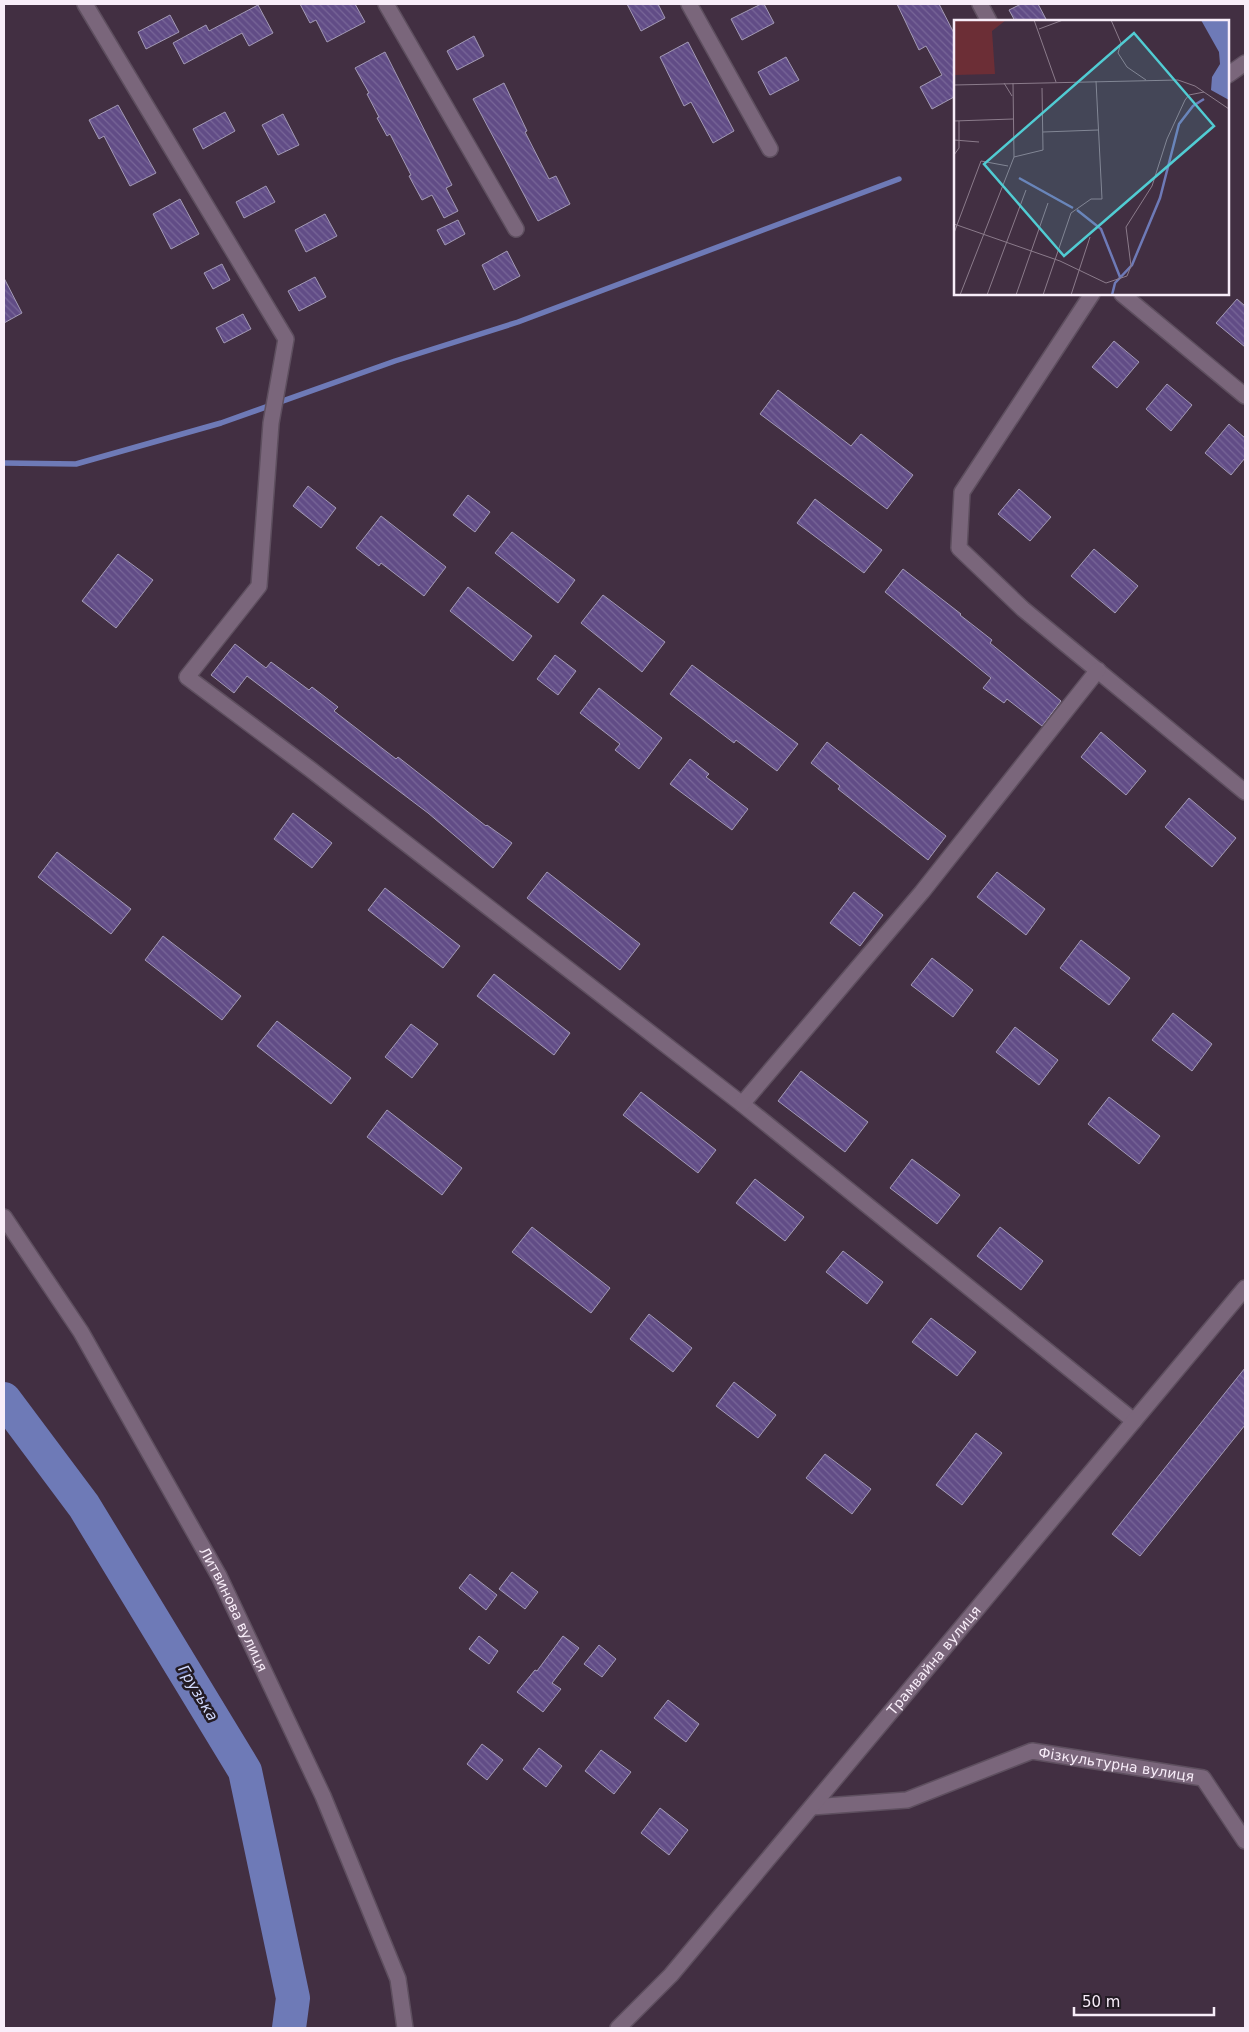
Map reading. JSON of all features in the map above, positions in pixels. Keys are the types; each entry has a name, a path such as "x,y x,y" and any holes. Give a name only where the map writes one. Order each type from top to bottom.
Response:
{"street":[{"path":"85,4 286,339 271,423 258,586 187,677 388,829 742,1104 1134,1421"},
{"path":"386,4 516,229"},
{"path":"689,4 770,149"},
{"path":"980,4 988,20"},
{"path":"1229,74 1245,64"},
{"path":"1091,295 962,492 959,548 1023,609 1245,792"},
{"path":"1123,295 1245,396"},
{"path":"742,1104 922,892 1098,670"},
{"name":"Литвинова вулиця","path":"4,1217 82,1332 219,1576 323,1796 398,1978 404,2028"},
{"name":"Трамвайна вулиця","path":"618,2028 671,1975 1245,1288"},
{"name":"Фiзкультурна вулиця","path":"812,1807 906,1800 1032,1751 1203,1778 1245,1842"}],"building":[{"path":"300,4 355,4 365,22 327,42 316,20 310,23"},
{"path":"627,4 658,4 665,18 641,31"},
{"path":"764,4 774,23 742,40 731,19"},
{"path":"897,4 939,4 954,33 954,97 932,109 920,87 942,75 926,46 919,50"},
{"path":"1021,4 1038,4 1046,20 1014,20 1009,10"},
{"path":"258,5 273,33 249,46 242,33 184,64 173,43 206,25 209,31"},
{"path":"170,15 179,32 146,49 138,32"},
{"path":"474,36 484,56 457,70 447,51"},
{"path":"688,42 734,131 713,143 691,102 684,106 660,57"},
{"path":"385,52 452,185 446,188 458,211 444,218 432,195 422,200 390,134 387,136 377,118 379,117 367,94 369,93 355,68"},
{"path":"786,57 799,80 770,95 758,72"},
{"path":"504,83 527,131 525,132 549,179 556,176 570,204 538,221 473,99"},
{"path":"118,105 156,173 130,186 104,136 99,139 89,120"},
{"path":"225,112 235,131 203,149 193,129"},
{"path":"283,114 299,145 278,155 262,125"},
{"path":"266,186 275,202 244,218 236,202"},
{"path":"180,199 199,234 171,249 153,214"},
{"path":"325,214 337,236 306,252 295,230"},
{"path":"458,220 465,234 445,245 437,230"},
{"path":"507,251 520,276 494,290 482,265"},
{"path":"222,264 230,280 213,289 204,273"},
{"path":"315,277 326,297 299,311 288,291"},
{"path":"4,278 22,313 4,323"},
{"path":"1237,299 1245,306 1245,347 1216,323"},
{"path":"243,314 251,329 224,343 216,328"},
{"path":"1114,341 1139,362 1117,388 1092,367"},
{"path":"1167,384 1192,405 1171,431 1146,409"},
{"path":"778,390 851,446 861,434 913,475 887,509 760,414"},
{"path":"1229,424 1245,438 1245,458 1231,475 1205,453"},
{"path":"308,486 336,508 321,528 293,506"},
{"path":"1019,489 1051,517 1030,541 998,514"},
{"path":"468,495 490,512 475,532 453,515"},
{"path":"815,499 882,550 864,573 797,523"},
{"path":"381,516 446,567 424,596 381,563 379,566 356,548"},
{"path":"512,532 575,580 558,603 495,553"},
{"path":"1094,549 1138,586 1115,613 1071,576"},
{"path":"118,554 153,580 116,628 82,601"},
{"path":"903,569 961,614 992,640 990,643 1061,701 1042,726 1007,699 1004,703 983,688 991,678 885,592"},
{"path":"468,587 532,636 513,661 450,611"},
{"path":"603,595 665,642 642,672 581,623"},
{"path":"235,644 266,668 271,662 309,690 312,687 338,707 334,711 396,759 398,757 486,826 512,843 493,868 428,813 247,676 234,693 211,675"},
{"path":"555,655 576,671 558,695 537,679"},
{"path":"692,665 798,744 777,771 736,740 734,743 670,694"},
{"path":"599,688 662,738 639,769 615,750 620,744 580,713"},
{"path":"1101,732 1146,771 1126,795 1081,757"},
{"path":"827,742 946,836 928,860 838,789 840,786 811,763"},
{"path":"690,759 709,774 706,777 748,809 732,830 670,784"},
{"path":"1189,798 1236,838 1212,867 1165,827"},
{"path":"293,813 332,843 312,868 274,839"},
{"path":"57,852 131,909 111,934 38,877"},
{"path":"547,872 640,944 620,970 527,898"},
{"path":"997,872 1045,909 1026,935 977,897"},
{"path":"385,888 460,946 443,968 368,910"},
{"path":"854,892 883,915 860,946 830,923"},
{"path":"163,936 241,996 222,1020 145,960"},
{"path":"1081,940 1130,978 1109,1005 1060,968"},
{"path":"932,958 973,990 953,1017 911,985"},
{"path":"494,974 570,1033 554,1055 477,996"},
{"path":"1173,1013 1212,1044 1192,1071 1152,1040"},
{"path":"277,1021 351,1078 331,1104 257,1046"},
{"path":"411,1024 438,1044 412,1078 385,1057"},
{"path":"1015,1027 1058,1060 1039,1085 996,1052"},
{"path":"801,1071 868,1122 845,1152 778,1101"},
{"path":"641,1092 716,1150 698,1173 623,1115"},
{"path":"1109,1097 1160,1136 1139,1164 1088,1124"},
{"path":"387,1110 462,1168 442,1195 367,1137"},
{"path":"912,1159 960,1195 937,1224 890,1188"},
{"path":"755,1179 804,1217 785,1241 736,1203"},
{"path":"532,1227 610,1288 591,1313 512,1252"},
{"path":"1000,1227 1043,1261 1021,1290 977,1256"},
{"path":"843,1251 883,1282 867,1304 826,1272"},
{"path":"649,1314 692,1348 673,1372 630,1339"},
{"path":"931,1318 976,1352 957,1376 912,1342"},
{"path":"1245,1368 1245,1425 1140,1556 1112,1534"},
{"path":"734,1382 776,1415 758,1438 716,1406"},
{"path":"976,1433 1002,1453 962,1505 936,1485"},
{"path":"825,1454 871,1489 852,1514 806,1478"},
{"path":"512,1572 538,1592 525,1609 499,1589"},
{"path":"470,1574 497,1595 486,1610 459,1588"},
{"path":"479,1636 498,1651 489,1664 469,1649"},
{"path":"563,1636 579,1648 552,1683 561,1689 543,1712 517,1692 535,1670 537,1671"},
{"path":"599,1645 616,1659 602,1677 584,1664"},
{"path":"668,1700 699,1724 686,1742 654,1718"},
{"path":"482,1744 503,1760 487,1780 467,1764"},
{"path":"539,1748 562,1766 546,1787 523,1769"},
{"path":"601,1750 631,1772 614,1794 585,1771"},
{"path":"660,1808 688,1830 669,1855 641,1833"}],"waterway":[{"path":"4,463 76,464 221,423 395,361 518,322 899,179"},
{"name":"Грузька","path":"4,1399 84,1506 245,1771 293,1998 289,2028"}]}
